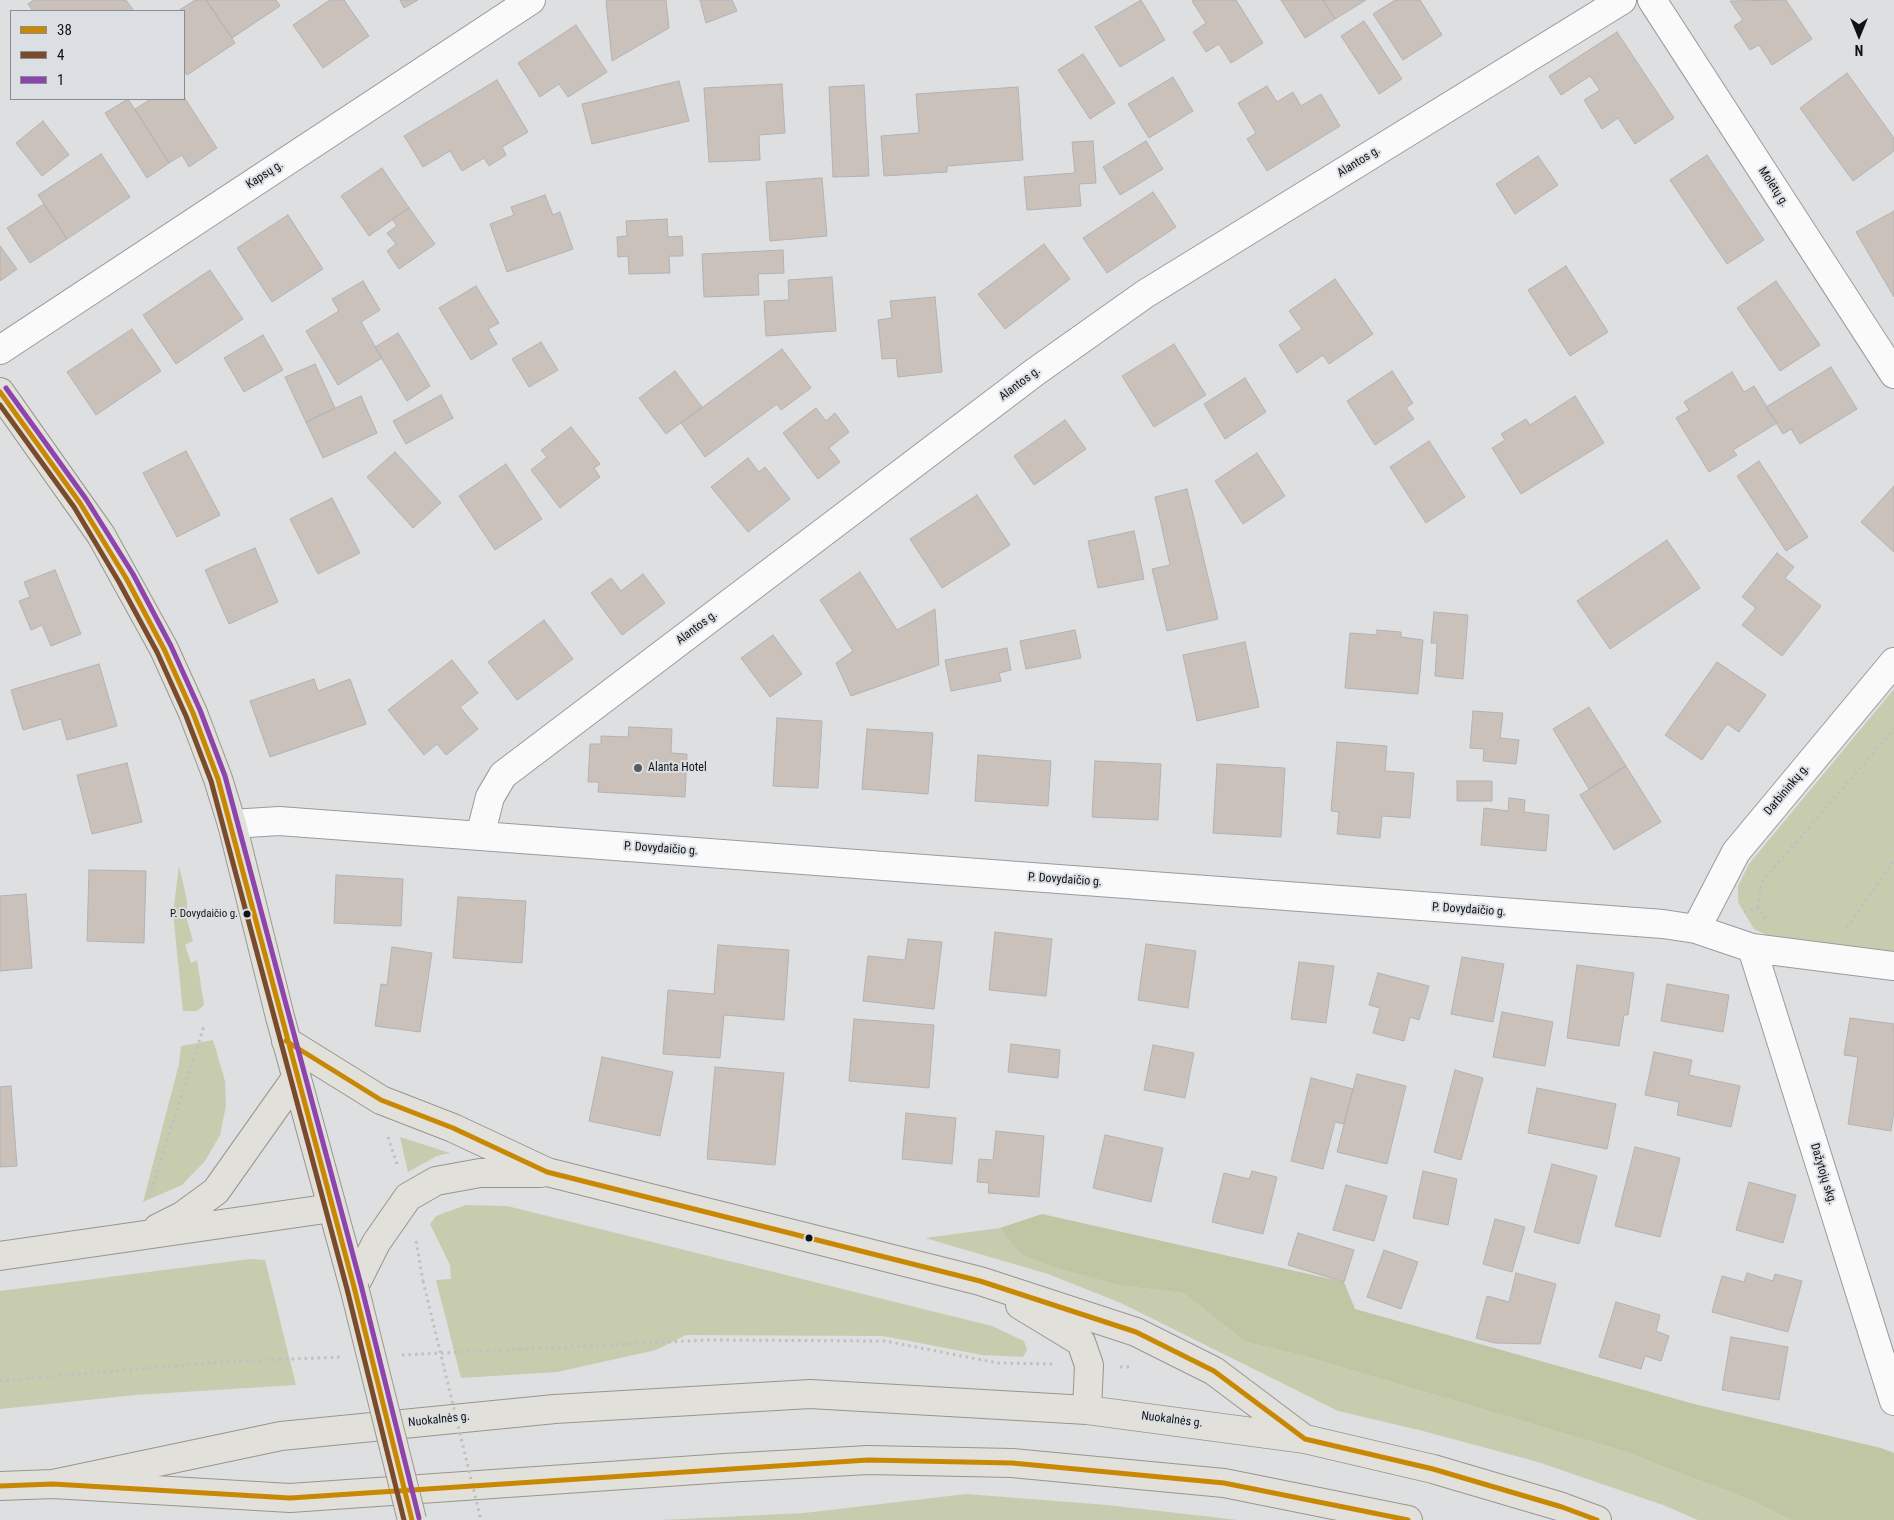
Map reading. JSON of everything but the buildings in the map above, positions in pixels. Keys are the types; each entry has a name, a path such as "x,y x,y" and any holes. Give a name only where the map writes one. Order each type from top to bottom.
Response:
{"main road":[{"path":"0,392 80,503 126,578 164,650 193,714 218,779 232,824 286,1041 354,1287 412,1520"},
{"path":"286,1041 381,1100 453,1128 548,1172 980,1281 1145,1336 1214,1371 1305,1439"},
{"path":"140,1236 182,1216 216,1191 296,1078"},
{"path":"354,1287 376,1243 408,1197 436,1181 480,1173 548,1172"},
{"path":"0,1256 332,1208"},
{"path":"980,1281 1081,1342 1089,1365 1087,1410"},
{"name":"Nuokalnės g.","path":"53,1484 281,1436 555,1409 810,1394 1087,1410 1174,1420 1305,1439 1433,1469 1562,1507 1597,1520"},
{"name":"Nuokalnės g.","path":"0,1486 53,1484 290,1498 868,1460 1012,1463 1224,1483 1408,1520"}],"street":[{"name":"Kapsų g.","path":"0,350 531,0"},
{"name":"Alantos g.","path":"480,836 490,797 503,775 1035,372 1145,294 1622,0"},
{"name":"Molėtų g.","path":"1652,0 1894,374"},
{"name":"Darbininkų g.","path":"1696,929 1736,852 1894,662"},
{"name":"P. Dovydaičio g.","path":"232,824 279,821 1653,924 1696,929 1752,948 1894,966"},
{"name":"Dažytojų skg.","path":"1752,948 1894,1401"}],"path":[{"path":"1767,923 1758,908 1761,883 1894,729"},
{"path":"1842,935 1894,860"},
{"path":"140,1236 204,1026"},
{"path":"381,1100 389,1142 408,1197"},
{"path":"424,1281 481,1520"},
{"path":"397,1355 709,1340 885,1341 998,1363 1137,1367"},
{"path":"0,1381 220,1362 348,1357"}],"green space":[{"path":"1894,689 1894,954 1779,941 1754,929 1738,902 1738,886 1749,864"},
{"path":"179,866 187,900 187,920 193,941 185,945 191,963 197,960 204,1005 197,1011 183,1011 173,913"},
{"path":"213,1040 225,1081 226,1106 220,1135 205,1161 182,1185 143,1202 179,1064 181,1046"},
{"path":"400,1137 450,1153 437,1156 408,1172"},
{"path":"466,1205 507,1206 992,1326 1024,1341 1027,1350 1023,1357 982,1355 883,1336 686,1335 656,1350 557,1372 461,1378 436,1280 451,1279 450,1265 430,1224 436,1216"},
{"path":"1042,1214 1344,1282 1355,1309 1694,1404 1881,1448 1894,1453 1894,1520 1791,1520 1750,1500 1623,1451 1304,1356 1246,1342 1183,1293 1124,1286 1054,1267 1019,1253 1000,1228"},
{"path":"1000,1228 1019,1253 1124,1286 1183,1293 1246,1342 1304,1356 1623,1451 1750,1500 1791,1520 1698,1520 1663,1505 1538,1462 1423,1431 1338,1411 1121,1303 1048,1274 925,1238"},
{"path":"250,1259 265,1260 296,1385 136,1395 0,1409 0,1291"},
{"path":"966,1494 1107,1505 1238,1520 660,1520 804,1513"}],"transit line":[{"name":"1","path":"6,388 86,499 133,574 171,646 200,710 225,776 361,1285 419,1518"},
{"name":"38","path":"0,392 80,503 126,578 164,649 193,713 218,779 354,1287 412,1520"},
{"name":"4","path":"0,405 74,507 119,582 157,652 186,716 211,781 347,1289 404,1520"},
{"name":"38","path":"286,1041 381,1100 453,1128 547,1172 980,1281 1136,1332 1214,1371 1305,1439 1433,1469 1562,1507 1597,1520"},
{"name":"38","path":"0,1486 53,1484 290,1498 868,1460 1012,1463 1224,1483 1408,1520"}],"place":[{"name":"Alanta Hotel","path":"638,768"},
{"name":"P. Dovydaičio g.","path":"247,914"}]}
